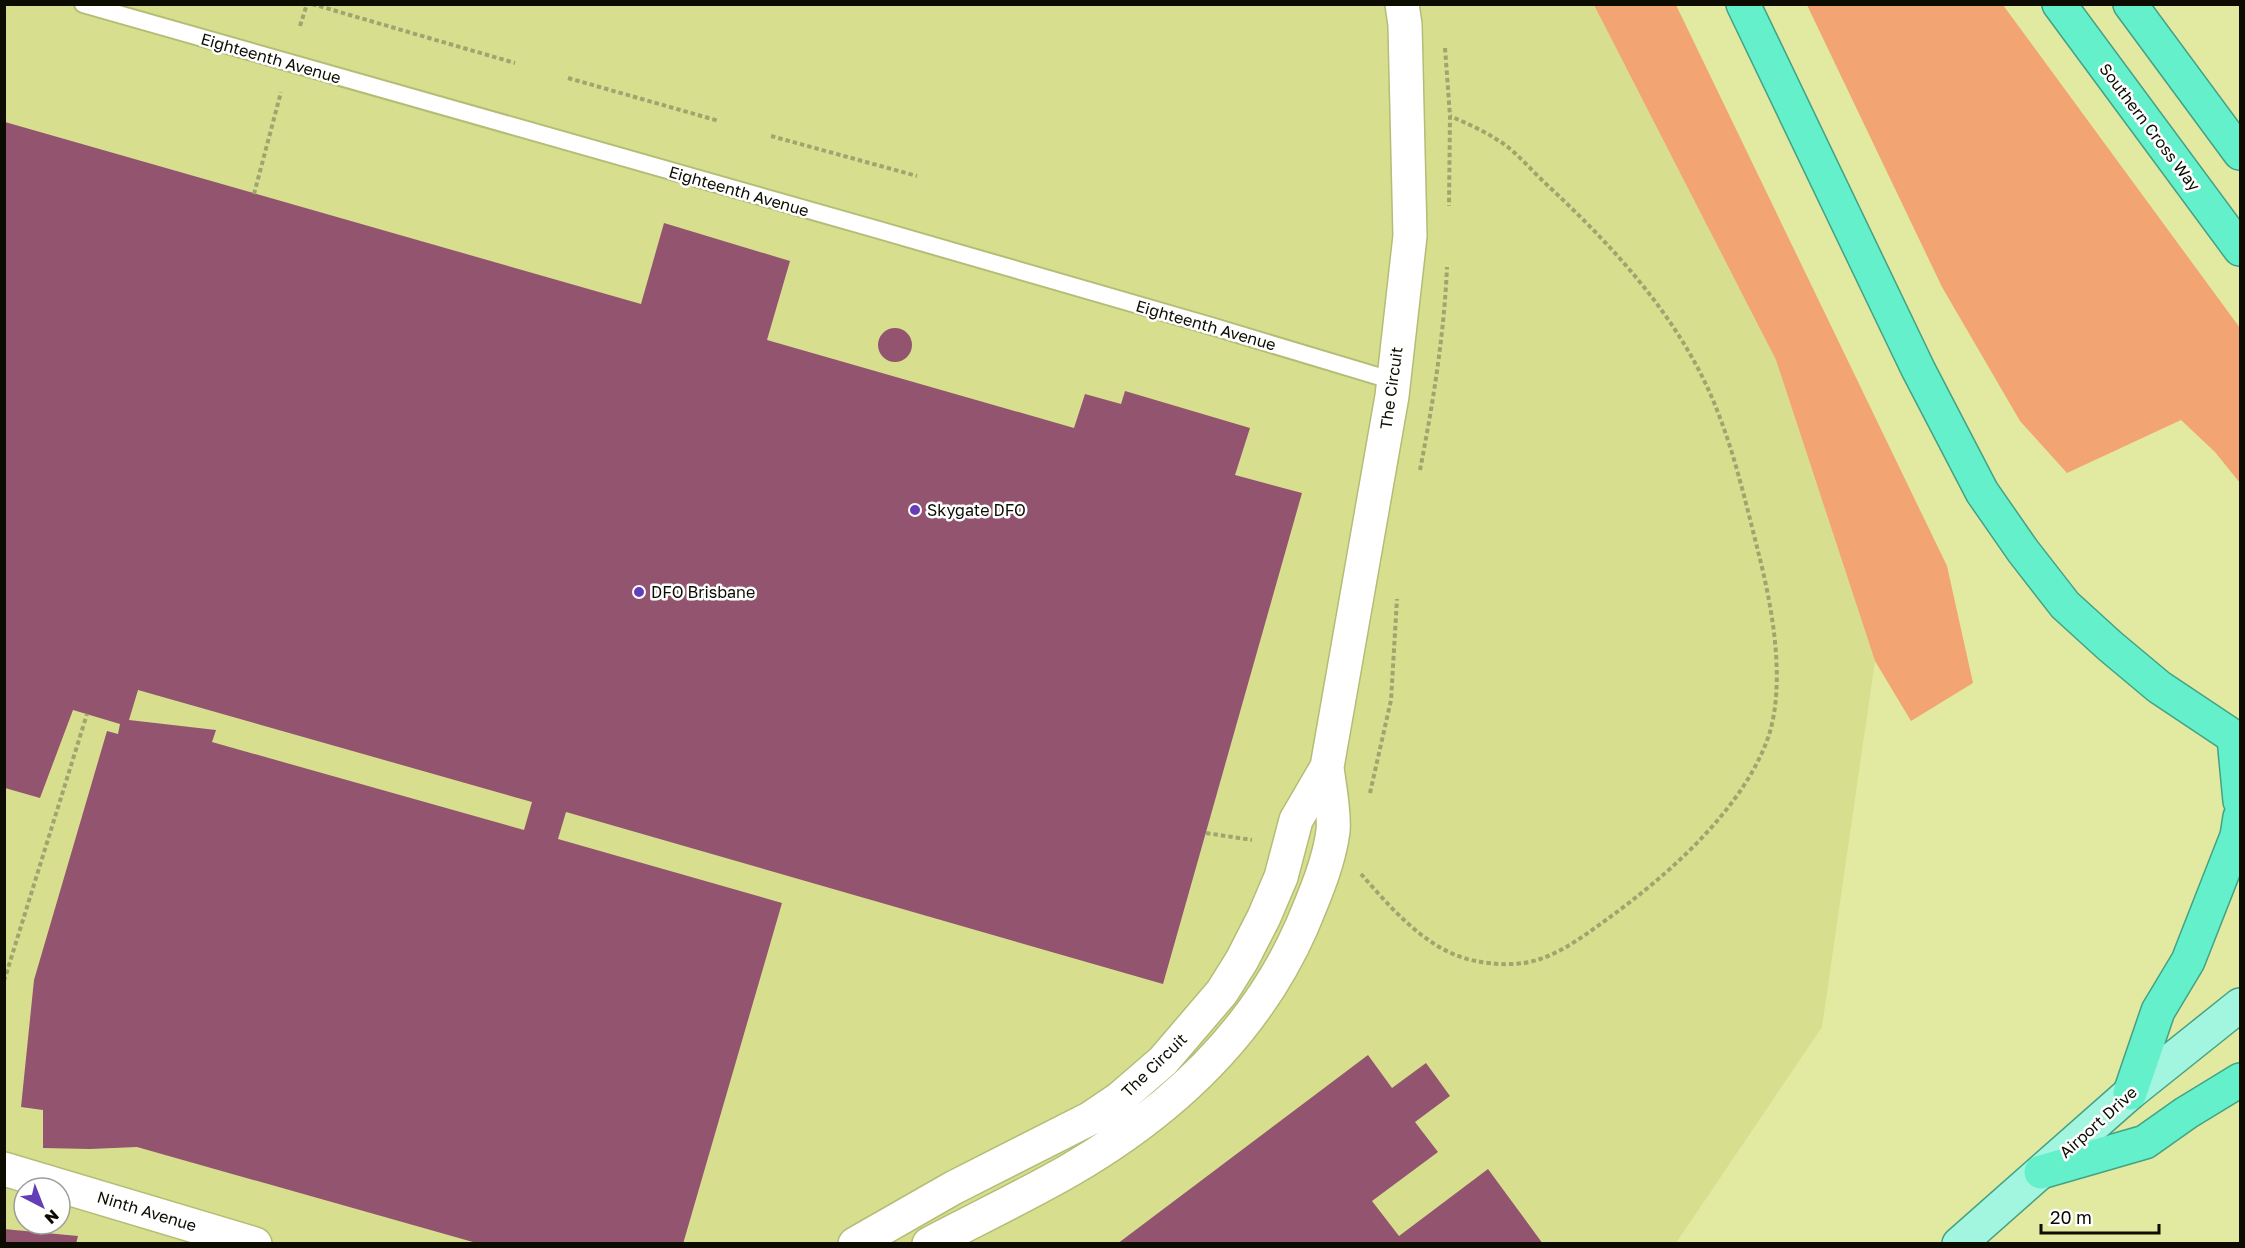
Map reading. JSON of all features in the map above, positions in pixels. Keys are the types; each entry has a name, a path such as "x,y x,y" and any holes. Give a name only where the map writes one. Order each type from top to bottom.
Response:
{"highway":[{"path":"1743,4 1918,369 1982,492 2065,605 2159,687 2237,739 2241,801"},
{"name":"Southern Cross Way","path":"2059,4 2241,249"},
{"path":"2130,4 2241,153"},
{"path":"2130,1093 2158,1011 2188,961 2237,836 2241,817"},
{"path":"2041,1172 2145,1142 2186,1113 2241,1080"}],"main road":[{"name":"Airport Drive","path":"1959,1244 2130,1093 2241,1005"}],"street":[{"name":"The Circuit","path":"929,1244 1069,1171 1145,1121 1176,1096 1225,1048 1270,988 1318,888 1333,830 1327,768 1394,381 1410,236 1405,25 1402,4"},
{"name":"The Circuit","path":"855,1244 953,1188 1091,1118 1119,1099 1163,1061 1222,992 1242,960 1281,877 1296,820 1327,768"},
{"name":"Ninth Avenue","path":"4,1169 255,1244"}],"lane":[{"name":"Eighteenth Avenue","path":"83,4 879,230 1394,381"}],"path":[{"path":"300,26 307,4"},
{"path":"312,4 515,63"},
{"path":"568,78 719,122"},
{"path":"254,194 281,92"},
{"path":"1360,872 1392,908 1435,945 1473,961 1514,964 1539,959 1574,943 1641,895 1727,811 1750,777 1769,734 1776,692 1777,661 1765,581 1741,483 1717,409 1688,348 1642,283 1567,203 1499,140 1450,116"},
{"path":"771,136 916,176"},
{"path":"4,981 87,714"},
{"path":"1206,833 1260,842"}],"shaded area":[{"name":"Skygate DFO","path":"5,5 1594,5 1776,360 1875,661 1822,1027 1676,1243 5,1244"},
{"path":"1594,5 1676,5 1947,566 1973,683 1911,721 1875,661 1776,360"},
{"path":"1807,5 2003,5 2240,328 2240,483 2215,452 2181,420 2067,473 2020,421 1942,287"}],"building":[{"name":"DFO Brisbane","path":"5,122 641,304 664,223 790,261 767,340 1074,428 1085,394 1121,404 1125,391 1250,428 1235,475 1302,493 1163,984 566,812 558,839 782,903 683,1244 480,1244 137,1147 43,1148 43,1110 21,1107 34,980 107,731 118,734 120,724 73,710 40,798 5,788","holes":["138,690 532,802 524,830 212,742 216,730 129,720"]},
{"path":"895,328 907,333 912,345 907,357 895,362 883,357 878,345 883,333"},
{"path":"1368,1055 1392,1088 1426,1063 1450,1096 1415,1122 1438,1152 1372,1201 1399,1236 1488,1169 1543,1244 1117,1244"},
{"path":"4,1229 12,1230 12,1236 78,1236 76,1244 4,1244"}],"place":[{"name":"Skygate DFO","path":"915,510"},
{"name":"DFO Brisbane","path":"639,592"}]}
